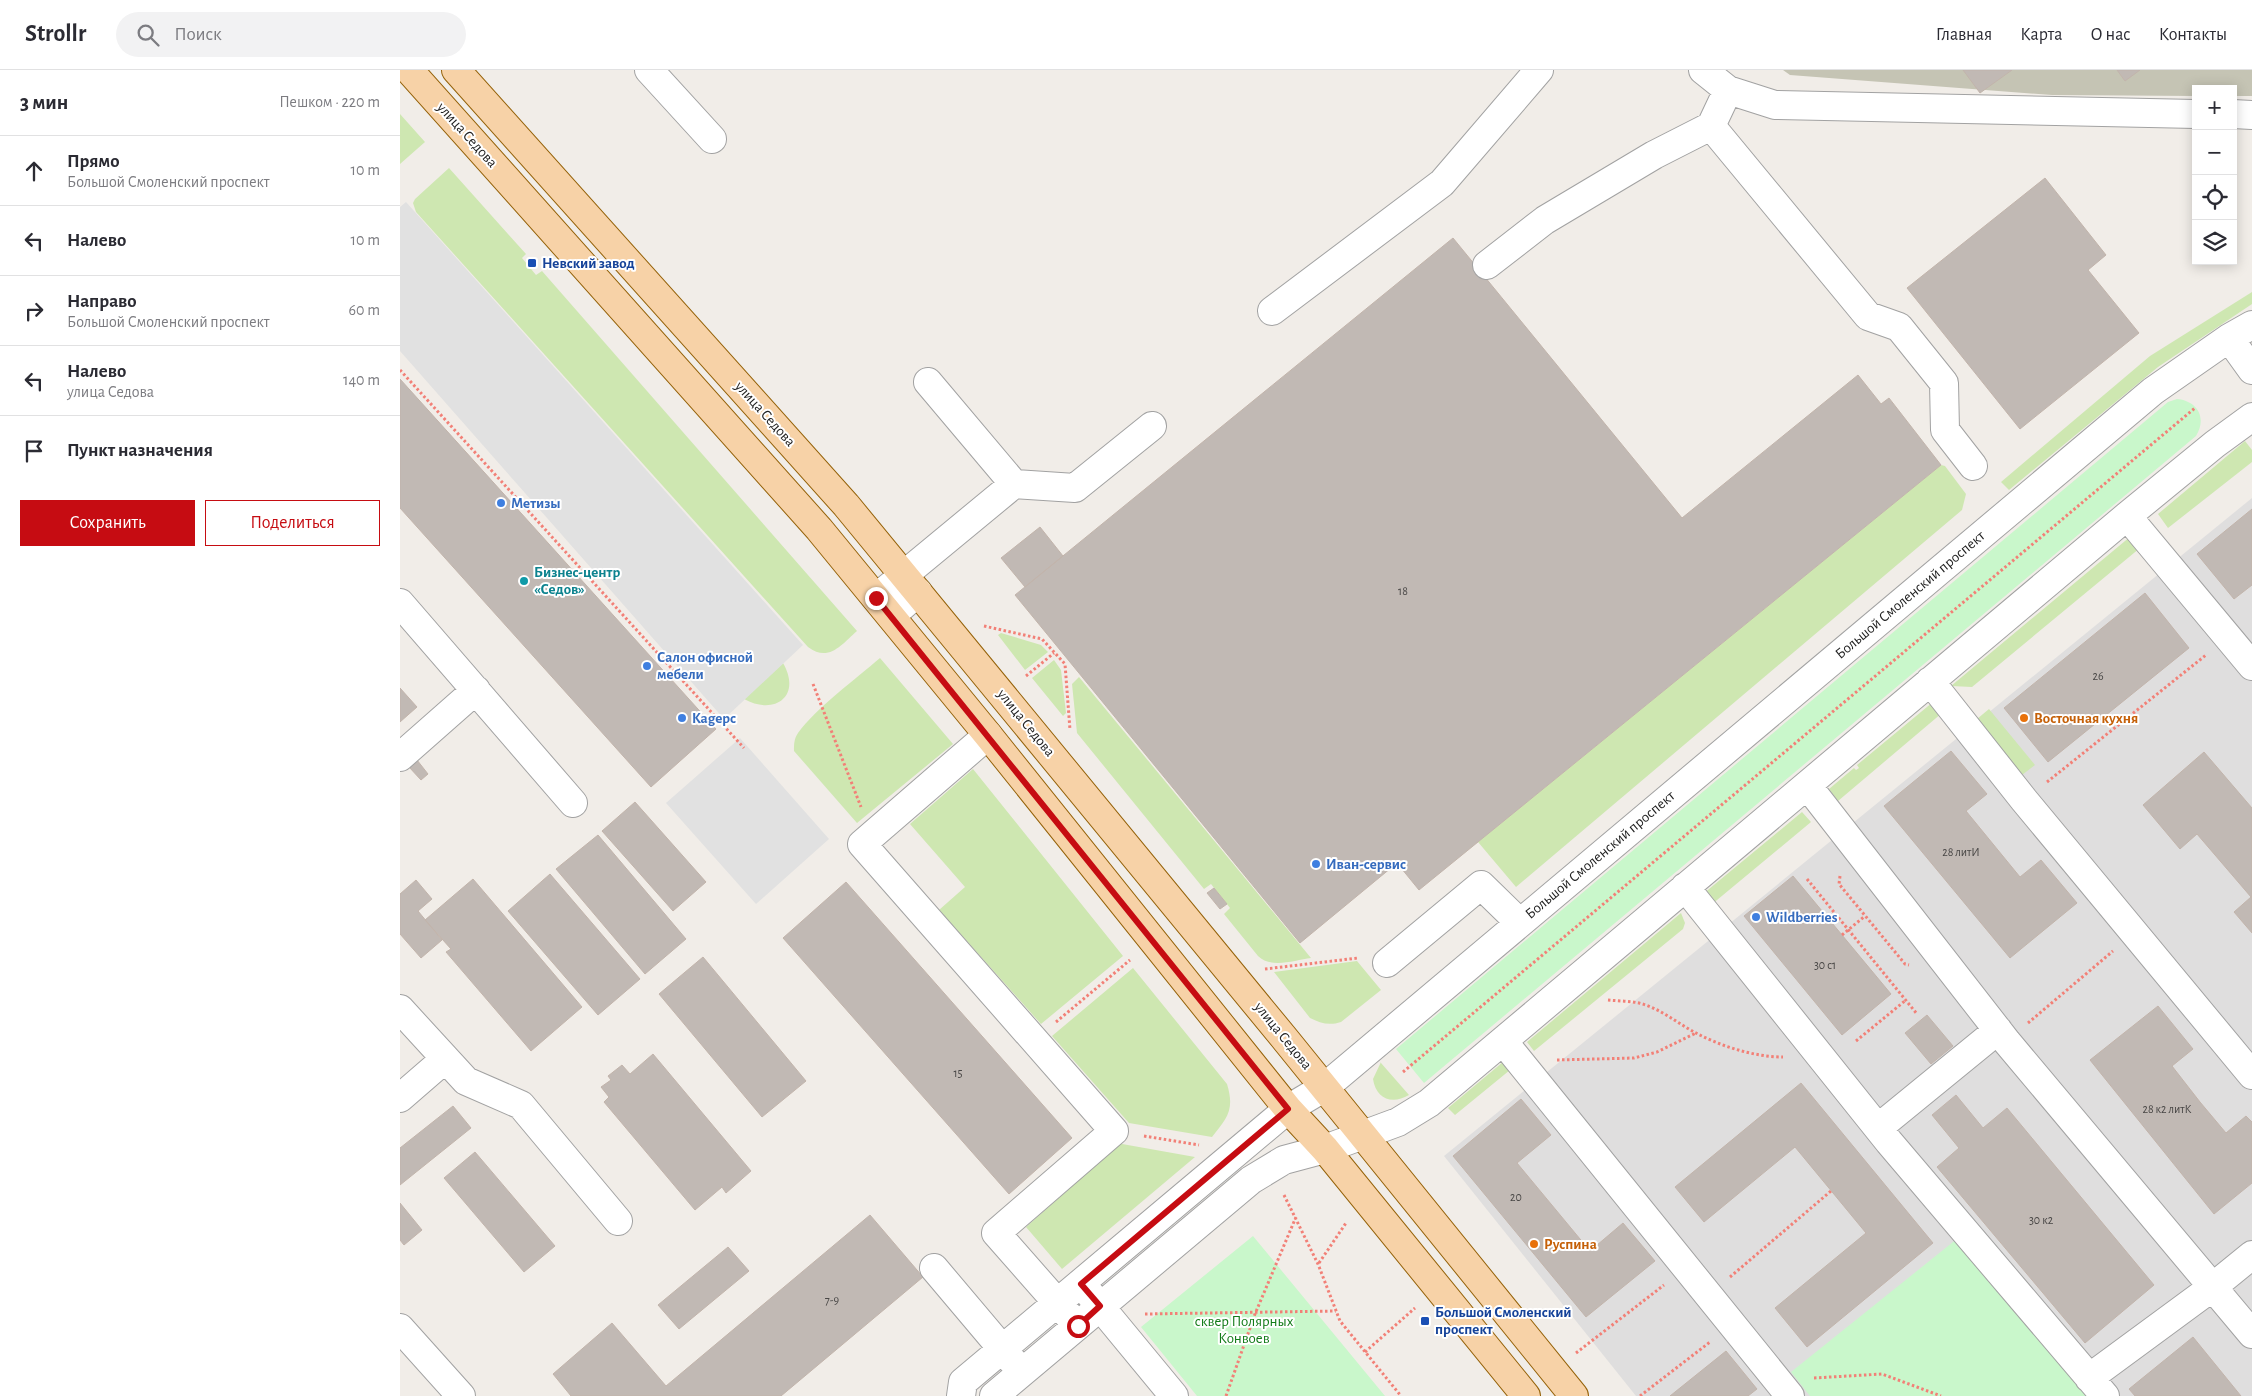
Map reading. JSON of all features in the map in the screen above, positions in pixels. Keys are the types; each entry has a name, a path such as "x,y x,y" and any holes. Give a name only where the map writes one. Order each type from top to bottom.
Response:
{"main road":[{"name":"улица Седова","path":"409,70 812,521 988,735 1288,1109 1325,1149 1526,1396"},
{"name":"улица Седова","path":"456,70 846,505 1325,1088 1574,1396"}],"street":[{"path":"650,70 712,140"},
{"path":"1272,311 1442,183 1539,70"},
{"path":"1703,70 1728,90 1775,105 2192,114"},
{"path":"1487,265 1545,220 1654,155 1711,126 1728,90"},
{"path":"2237,114 2252,115"},
{"path":"1711,126 1868,316 1899,327 1944,384 1945,430 1972,466"},
{"path":"2240,332 2252,370"},
{"name":"Большой Смоленский проспект","path":"961,1396 963,1382 1288,1109 1325,1088 2153,391 2240,332"},
{"path":"928,382 1014,484"},
{"path":"994,1396 1251,1180 1284,1160 1325,1149 1398,1122 1429,1102 2127,516 2252,416"},
{"path":"883,607 910,583 951,538 1014,484 1075,488 1152,426"},
{"path":"2127,516 2252,666"},
{"path":"400,603 573,803"},
{"path":"1930,681 2024,800 2252,1075"},
{"path":"400,757 476,690"},
{"path":"988,735 862,844 1114,1131 996,1233 1078,1326"},
{"path":"1807,785 2002,1036 2214,1286 2252,1334"},
{"path":"1388,963 1481,884 1520,922"},
{"path":"1685,887 1878,1128 2097,1387 2252,1255"},
{"path":"400,1009 466,1081 521,1105 618,1221"},
{"path":"1878,1128 2002,1036"},
{"path":"1502,1041 1784,1389"},
{"path":"400,1098 445,1059"},
{"path":"934,1268 1022,1372"},
{"path":"1081,1284 1174,1396"},
{"path":"400,1328 461,1396"}],"path":[{"path":"400,370 744,748"},
{"path":"1403,1072 2195,408"},
{"path":"980,625 1042,640 1065,664 1070,735"},
{"path":"2024,800 2228,637"},
{"path":"1024,678 1054,653"},
{"path":"813,684 873,835"},
{"path":"1807,879 1917,1014"},
{"path":"1842,935 1857,923"},
{"path":"2002,1036 2135,933"},
{"path":"1035,1041 1133,957"},
{"path":"1262,970 1354,957 1388,963"},
{"path":"1608,1000 1639,1003 1656,1009 1696,1033 1764,1057 1821,1057"},
{"path":"1856,1041 1906,1000"},
{"path":"1555,1060 1634,1058 1657,1052 1696,1033"},
{"path":"1114,1131 1207,1146"},
{"path":"1708,1295 1831,1191"},
{"path":"1285,1196 1318,1264 1340,1321 1401,1396"},
{"path":"1226,1396 1256,1314 1296,1216"},
{"path":"1318,1264 1348,1220"},
{"path":"1574,1355 1686,1268"},
{"path":"1365,1352 1418,1305"},
{"path":"1142,1314 1256,1314 1336,1311"},
{"path":"1640,1396 1732,1324"},
{"path":"1784,1389 1882,1374 1941,1396"}],"shaded area":[{"path":"1783,70 2252,70 2252,96 2237,96 2237,85 2192,85 2192,96 2052,95 1790,75"},
{"path":"406,202 803,645 724,719 400,351 400,207"},
{"path":"2252,498 2252,1396 1636,1396 1444,1156"},
{"path":"740,738 829,839 756,904 666,803"}],"green space":[{"path":"400,114 425,142 400,164"},
{"path":"449,168 526,254 522,258 536,275 542,271 857,631 840,646 835,650 822,653 808,647 416,212 413,203 415,199"},
{"path":"2252,292 2252,304 2158,367 2009,490 2001,482 2150,356"},
{"path":"2177,399 2190,403 2198,412 2201,423 2196,436 1424,1083 1396,1049 2168,402"},
{"path":"2245,441 2252,450 2252,462 2168,528 2158,514"},
{"path":"1941,465 1945,466 1966,494 1962,510 1516,887 1478,842"},
{"path":"2131,536 2140,548 1972,687 1951,686"},
{"path":"1001,633 1041,645 1048,652 1025,670 998,635"},
{"path":"880,658 953,744 857,823 794,751 794,742 798,733 815,714"},
{"path":"1054,660 1061,670 1066,713 1063,716 1032,678"},
{"path":"783,663 788,675 789,685 787,693 782,700 775,704 766,705 755,704 744,699"},
{"path":"1079,677 1311,958 1276,963 1263,960 1258,956 1224,914 1230,908 1211,884 1204,889 1077,733 1072,684"},
{"path":"1933,702 1942,713 1838,801 1829,789 1854,768 1856,770 1859,768 1857,765"},
{"path":"1989,709 2035,765 2022,775 1977,719"},
{"path":"973,769 1123,956 1041,1024 939,910 965,887 910,824"},
{"path":"1802,812 1811,822 1711,905 1703,894"},
{"path":"1681,913 1685,923 1683,929 1534,1051 1527,1042"},
{"path":"1357,961 1381,990 1341,1022 1332,1024 1321,1023 1310,1018 1274,972"},
{"path":"1133,968 1227,1084 1230,1107 1222,1124 1212,1137 1129,1123 1052,1036"},
{"path":"1381,1062 1409,1095 1397,1100 1391,1100 1381,1095 1373,1079"},
{"path":"1503,1062 1510,1070 1455,1115 1448,1108"},
{"path":"1111,1142 1195,1157 1062,1269 1026,1227 1115,1148"},
{"name":"сквер Полярных Конвоев","path":"1253,1236 1385,1396 1197,1396 1141,1327"},
{"path":"1958,1238 2089,1396 1810,1396 1791,1372"}],"building":[{"path":"1963,70 2012,70 1980,93"},
{"path":"2117,70 2140,70 2125,81"},
{"path":"2045,178 2106,255 2088,270 2139,333 2020,429 1907,288"},
{"path":"1453,238 1682,518 1858,375 1881,404 1889,398 1941,465 1419,890 1397,863 1300,943 1015,595"},
{"name":"Бизнес-центр «Седов»","path":"400,379 716,729 651,787 400,508"},
{"path":"2252,509 2252,585 2234,599 2197,554"},
{"path":"1040,527 1063,556 1025,587 1001,558"},
{"path":"2145,593 2189,648 2048,762 2004,708"},
{"path":"400,688 417,707 400,722"},
{"path":"1951,751 1987,794 1966,811 2020,877 2041,860 2077,903 2010,958 1884,806"},
{"path":"2204,752 2252,808 2252,933 2234,912 2251,897 2197,834 2180,849 2143,805"},
{"path":"417,760 428,774 421,780 409,767"},
{"path":"635,802 706,882 673,911 602,831"},
{"path":"598,835 686,939 645,974 556,869"},
{"path":"550,874 640,979 598,1015 508,911"},
{"path":"1793,876 1891,994 1842,1035 1744,916"},
{"path":"473,879 582,1007 531,1051 446,952 451,949 425,920"},
{"path":"416,880 432,899 418,911 442,940 421,958 400,934 400,894"},
{"path":"846,882 1072,1138 1009,1194 783,938"},
{"path":"1214,888 1227,904 1220,909 1207,893"},
{"path":"703,957 806,1081 762,1117 659,994"},
{"path":"2158,1006 2193,1049 2172,1066 2200,1102 2226,1133 2246,1116 2252,1122 2252,1183 2214,1214 2090,1060"},
{"path":"1927,1015 1953,1046 1931,1064 1905,1033"},
{"path":"653,1054 751,1171 726,1193 722,1187 695,1210 604,1102 609,1097 601,1087 611,1080 608,1076 622,1065 630,1074"},
{"path":"1801,1083 1933,1243 1807,1347 1775,1308 1866,1233 1800,1153 1795,1147 1704,1222 1675,1187"},
{"path":"1956,1095 1983,1128 2007,1108 2154,1285 2085,1343 1937,1167 1959,1148 1932,1115"},
{"path":"1521,1099 1551,1135 1517,1163 1590,1251 1623,1223 1655,1261 1586,1317 1453,1156"},
{"path":"453,1106 471,1128 400,1185 400,1148"},
{"path":"475,1152 555,1246 524,1272 444,1178"},
{"path":"400,1203 422,1230 404,1245 400,1240"},
{"path":"870,1215 923,1277 781,1396 571,1396 553,1374 612,1323 666,1386"},
{"path":"728,1247 749,1271 679,1329 658,1305"},
{"path":"2193,1337 2241,1396 2135,1396 2129,1389"},
{"path":"1726,1351 1757,1389 1748,1396 1670,1396"}],"place":[{"name":"Невский завод","path":"532,263"},
{"name":"Метизы","path":"501,503"},
{"name":"Бизнес-центр «Седов»","path":"524,581"},
{"name":"Салон офисной мебели","path":"647,666"},
{"name":"Kagepc","path":"682,718"},
{"name":"Восточная кухня","path":"2024,718"},
{"name":"Иван-сервис","path":"1316,864"},
{"name":"Wildberries","path":"1756,917"},
{"name":"Руспина","path":"1534,1244"},
{"name":"Большой Смоленский проспект","path":"1425,1321"}],"route":[{"path":"876,598 1288,1109 1081,1284 1100,1306 1078,1326"}]}
